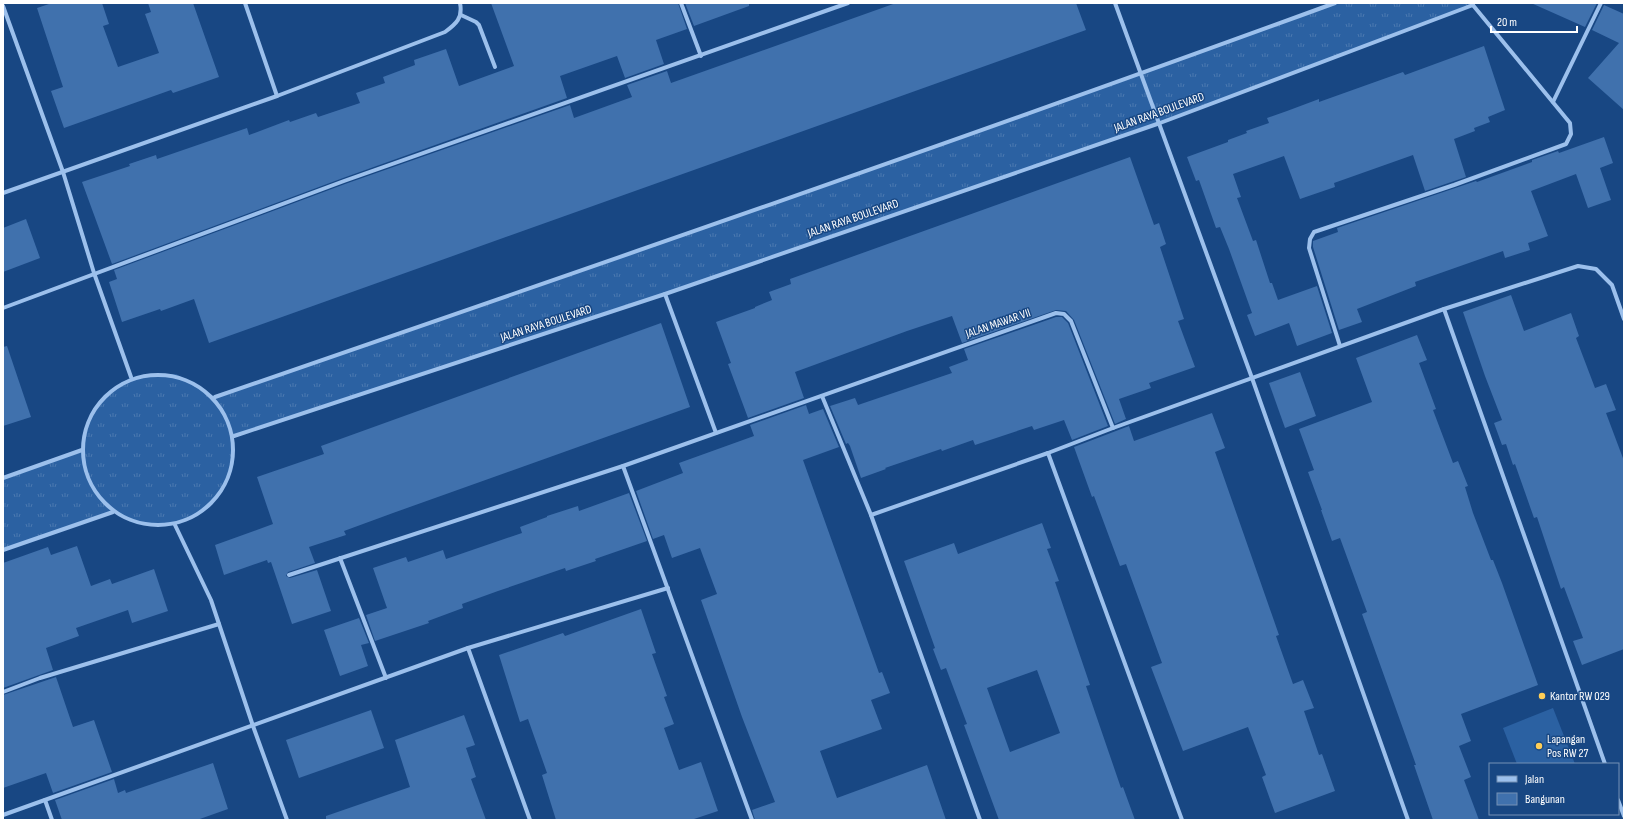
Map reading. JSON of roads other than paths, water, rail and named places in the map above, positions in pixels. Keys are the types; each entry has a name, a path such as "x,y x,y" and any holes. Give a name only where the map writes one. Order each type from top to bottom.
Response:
{"street":[{"path":"245,3 277,96"},
{"path":"3,193 277,96 445,32 456,23 461,15 460,3"},
{"path":"681,3 701,56"},
{"path":"3,308 344,181 848,3"},
{"path":"1115,3 1160,122 1252,378 1408,820"},
{"path":"215,397 668,241 1142,74 1335,3"},
{"path":"1553,102 1601,3"},
{"path":"1340,346 1309,248 1310,240 1314,232 1454,185 1566,144 1571,134 1570,124 1473,4"},
{"name":"JALAN RAYA BOULEVARD","path":"234,436 665,294 1160,122 1473,4"},
{"path":"3,6 63,172 94,273 130,377"},
{"path":"461,15 480,25 495,67"},
{"path":"871,515 1048,453 1112,428 1444,309 1578,266 1596,269 1612,285 1624,319"},
{"path":"665,294 716,433"},
{"path":"1444,309 1605,763"},
{"name":"JALAN MAWAR VII","path":"289,575 623,466 1056,313 1064,314 1071,321 1112,428"},
{"path":"176,374 215,397 234,436 231,474 210,507 175,525 143,525 113,512 90,485 82,450 88,420 105,394 130,377 176,374"},
{"path":"822,396 871,515 980,820"},
{"path":"3,478 82,450"},
{"path":"1048,453 1182,820"},
{"path":"623,466 752,820"},
{"path":"3,550 113,512"},
{"path":"175,525 211,600 253,726 287,820"},
{"path":"340,558 386,678"},
{"path":"3,815 468,648 668,588"},
{"path":"3,692 40,678 218,624"},
{"path":"468,648 530,820"},
{"path":"45,800 52,820"},
{"path":"1619,803 1624,816"}],"place":[{"name":"Kantor RW 029","path":"1542,696"},
{"name":"Lapangan Pos RW 27","path":"1539,746"}]}
